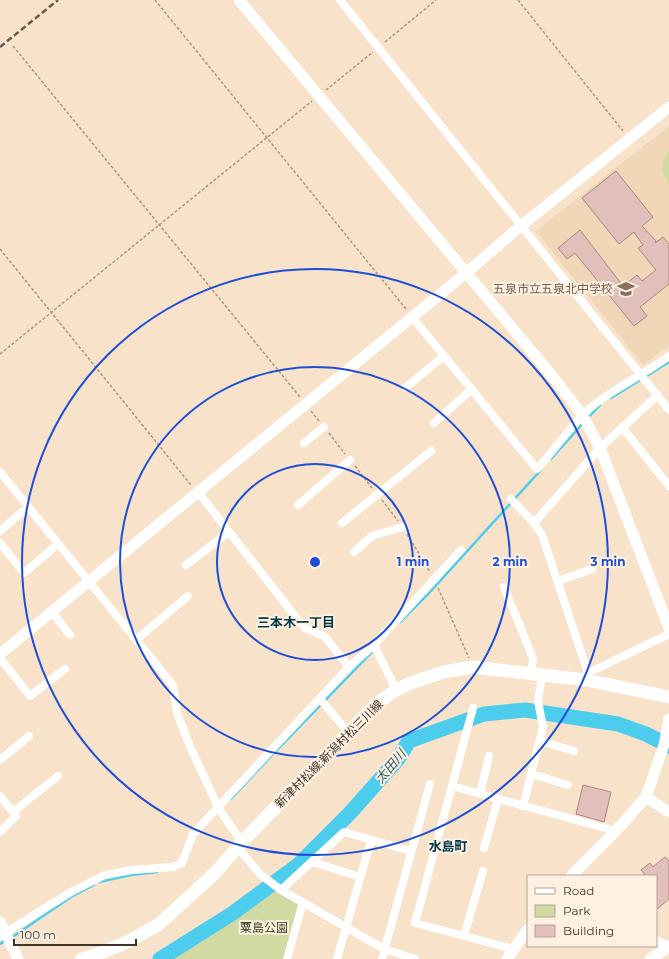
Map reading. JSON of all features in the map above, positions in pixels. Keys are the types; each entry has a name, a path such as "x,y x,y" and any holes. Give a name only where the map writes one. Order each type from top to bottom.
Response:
{"main road":[{"name":"新津村松線;新潟村松三川線","path":"82,959 129,941 158,925 214,874 376,704 396,690 442,672 472,667 537,675 587,677 669,697"}],"street":[{"path":"239,0 554,378 582,416 600,448 669,628"},
{"path":"340,0 643,375 669,410"},
{"path":"0,654 669,107"},
{"path":"412,317 537,469 582,416 598,401 643,375 669,356"},
{"path":"406,387 444,356"},
{"path":"434,423 472,389"},
{"path":"534,523 600,448 658,395"},
{"path":"304,443 324,427"},
{"path":"622,427 669,486"},
{"path":"342,523 431,451"},
{"path":"298,505 350,460"},
{"path":"0,472 173,685 177,713 189,744 218,806 240,845 260,874 280,890 384,950 415,959"},
{"path":"198,492 305,628 324,636 349,667"},
{"path":"511,499 534,523 542,535 558,581 587,677 669,634"},
{"path":"0,531 28,507"},
{"path":"354,552 372,536 403,527"},
{"path":"186,566 229,532"},
{"path":"0,543 24,573 58,544"},
{"path":"3,935 72,892 105,875 132,870 173,867 182,863 193,834 349,667 374,645 461,550"},
{"path":"558,581 592,569"},
{"path":"504,587 533,658 537,675 538,701 543,727 523,806"},
{"path":"136,640 188,596"},
{"path":"52,612 70,635"},
{"path":"374,645 396,690"},
{"path":"0,658 30,696 65,669"},
{"path":"320,699 348,732"},
{"path":"473,708 415,923 513,949"},
{"path":"572,875 616,831 646,797 664,745 669,719"},
{"path":"0,760 29,736"},
{"path":"540,741 574,751"},
{"path":"480,794 489,756"},
{"path":"532,774 568,785"},
{"path":"13,812 58,776"},
{"path":"382,959 430,784"},
{"path":"452,786 616,831"},
{"path":"0,796 16,816 0,832"},
{"path":"646,797 669,812"},
{"path":"484,848 498,799"},
{"path":"280,890 313,862 344,832 411,851"},
{"path":"337,959 371,840"},
{"path":"313,862 360,877"},
{"path":"464,936 483,870"},
{"path":"287,959 303,902"},
{"path":"0,922 3,935 18,959"},
{"path":"507,959 527,930"},
{"path":"657,940 669,946"},
{"path":"650,959 669,946"}],"path":[{"path":"155,0 412,317"},
{"path":"379,47 436,0"},
{"path":"518,0 630,140"},
{"path":"13,46 306,404"},
{"path":"0,354 158,224 267,137"},
{"path":"0,249 198,492"},
{"path":"436,583 472,667"}],"shaded area":[{"name":"五泉市立五泉北中学校","path":"669,126 669,346 643,365 536,231"}],"green space":[{"path":"669,151 669,184 664,176 662,163"},
{"name":"粟島公園","path":"274,885 303,902 287,959 160,959"}],"building":[{"path":"616,171 653,217 642,226 656,241 655,243 663,237 669,244 669,284 640,307 647,316 634,326 575,253 567,259 558,248 580,230 623,286 637,275 642,281 656,270 638,248 643,245 634,232 619,244 582,198"},
{"path":"583,785 611,792 604,822 576,814"},
{"path":"665,857 669,861 669,899 657,909 657,875 645,875 641,870 650,863 653,867"}],"waterway":[{"path":"611,398 669,362"},
{"path":"587,419 600,405"},
{"path":"551,459 584,422"},
{"path":"400,622 430,592 540,471"},
{"path":"276,751 374,650"},
{"name":"太田川","path":"160,959 233,913 298,865 350,813 398,759 409,741 484,714 525,710 618,724 646,734 669,746"},
{"path":"231,799 272,755"},
{"path":"99,882 131,875 157,872"},
{"path":"11,938 71,897 94,885"},
{"path":"0,944 6,940"}],"railway":[{"path":"0,47 58,0"}],"place":[{"name":"五泉市立五泉北中学校","path":"626,289"}],"district":[{"name":"三本木一丁目","path":"296,622"},
{"name":"水島町","path":"448,846"}]}
